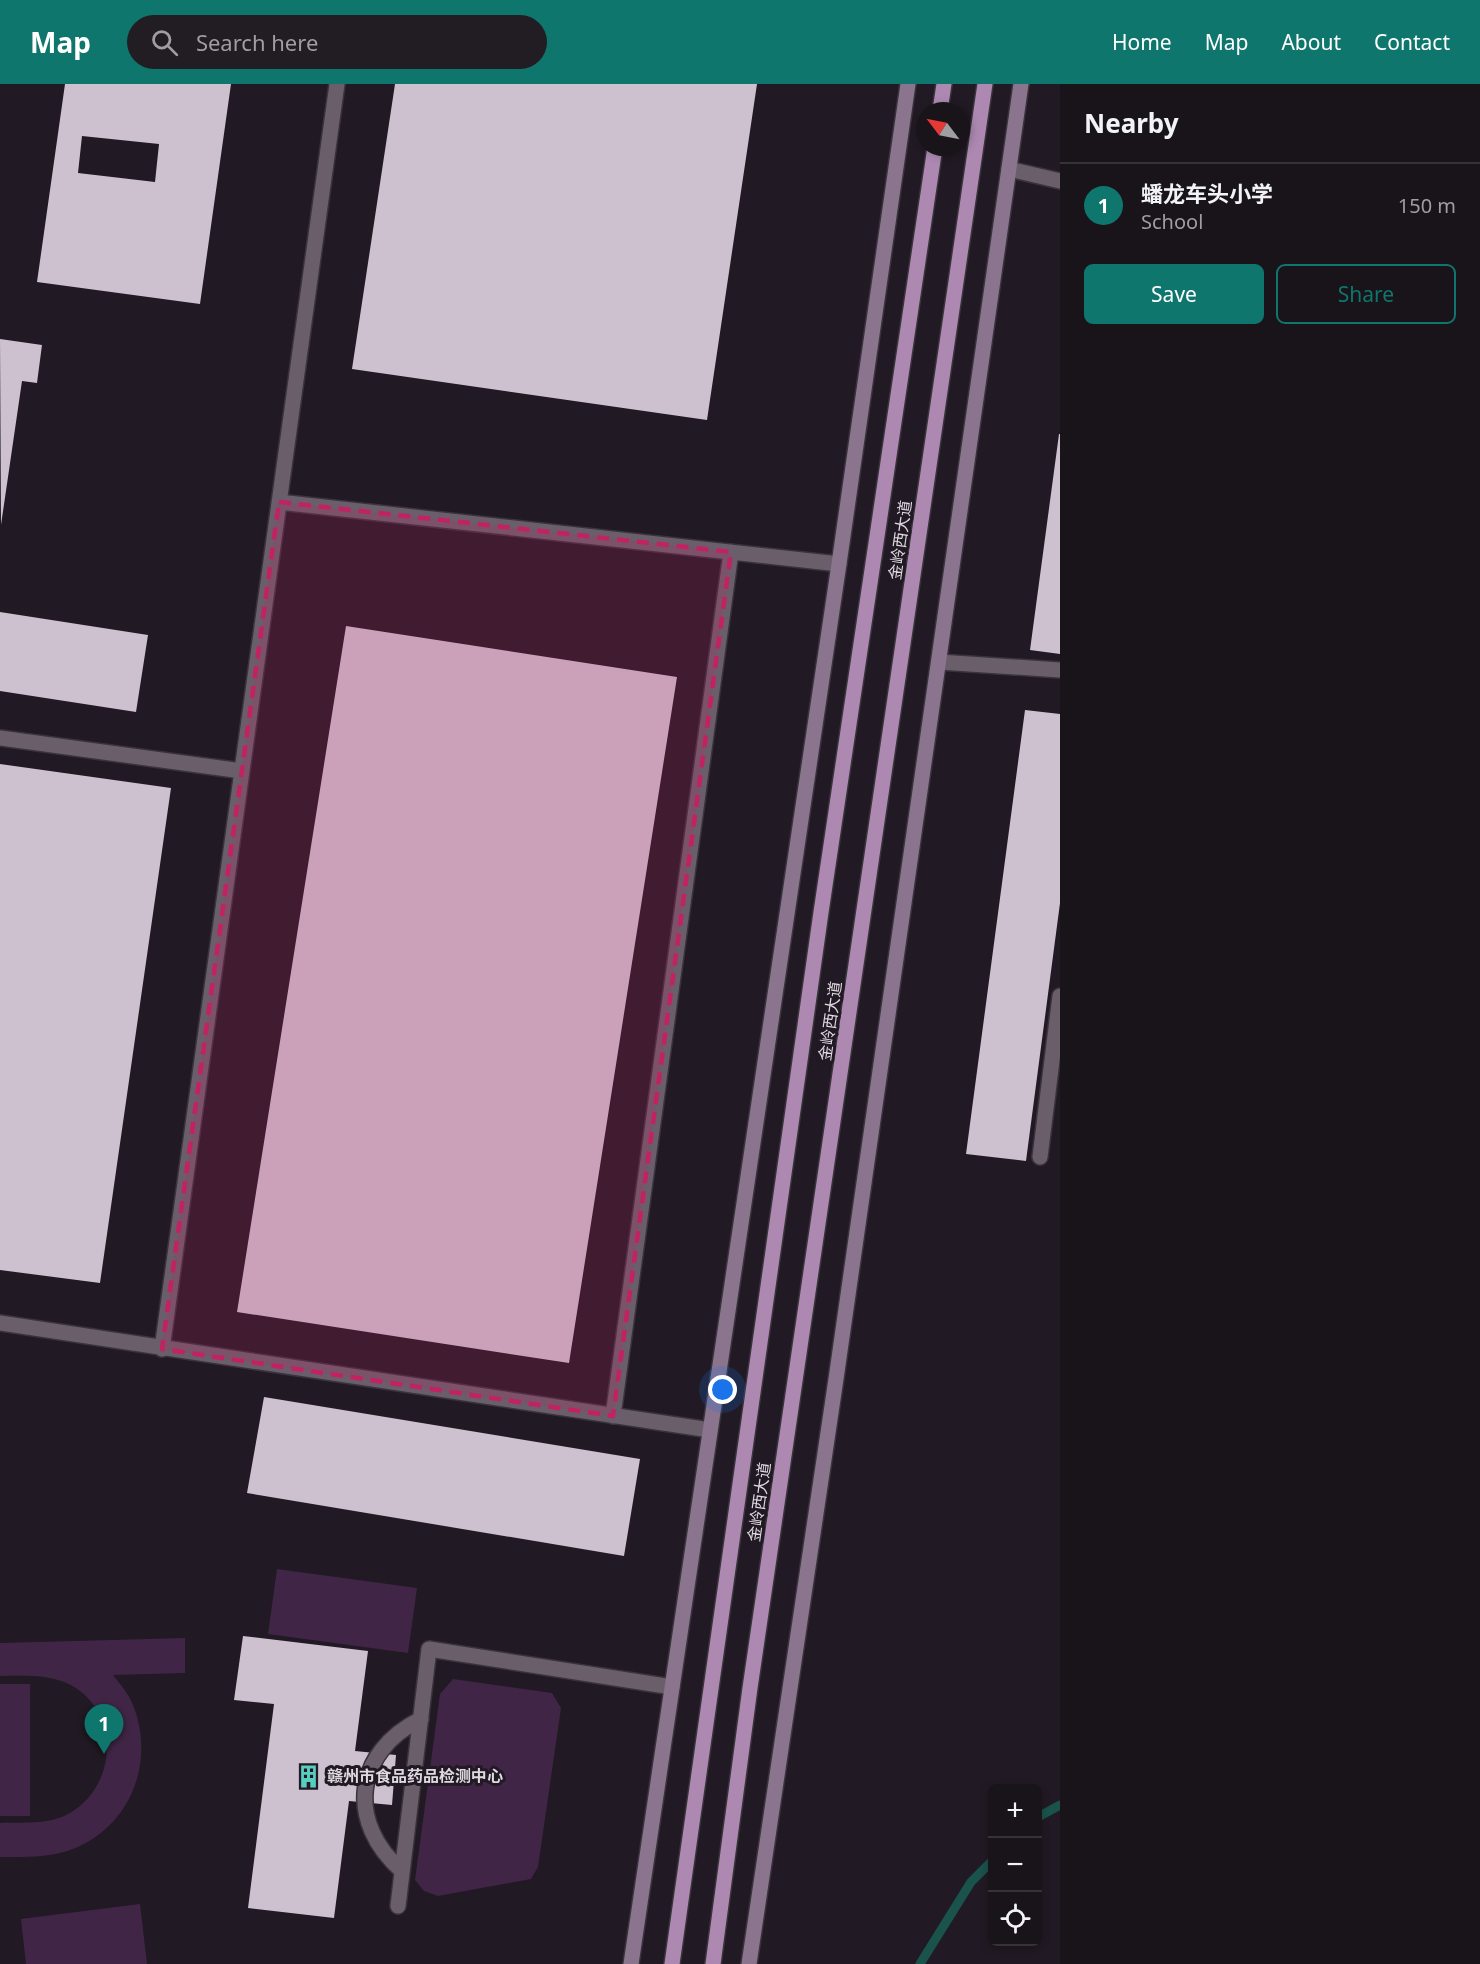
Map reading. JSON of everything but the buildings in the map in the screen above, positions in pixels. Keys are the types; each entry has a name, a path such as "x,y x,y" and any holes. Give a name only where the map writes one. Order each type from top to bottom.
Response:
{"main road":[{"path":"942,102 945,84"},
{"name":"金岭西大道","path":"713,1964 752,1676 985,84"},
{"name":"金岭西大道","path":"672,1964 712,1668 934,156"}],"street":[{"path":"162,1348 336,84"},
{"path":"631,1964 908,84"},
{"path":"749,1964 835,1390 1022,84"},
{"path":"1009,169 1060,180"},
{"path":"279,502 839,564"},
{"path":"613,1416 731,552"},
{"path":"939,662 1060,670"},
{"path":"0,738 242,771"},
{"path":"1040,1157 1059,1020 1060,996"},
{"path":"0,1323 710,1430"},
{"path":"398,1906 429,1649 672,1687"},
{"path":"402,1871 388,1859 377,1844 369,1827 365,1809 365,1790 369,1772 384,1747 404,1727 421,1719"}],"highlighted area":[{"path":"279,502 731,552 613,1416 162,1349"}],"shaded area":[{"path":"277,1569 417,1588 408,1653 268,1634"},
{"path":"185,1638 185,1673 113,1675 133,1705 139,1727 141,1748 139,1770 133,1790 123,1809 110,1825 93,1839 64,1852 37,1856 0,1857 0,1823 52,1820 68,1814 85,1801 97,1785 105,1766 107,1746 104,1726 96,1708 83,1693 64,1682 48,1678 0,1676 0,1643"},
{"path":"453,1679 552,1693 561,1708 538,1867 531,1879 438,1896 424,1891 415,1880 440,1694"},
{"path":"0,1684 30,1684 30,1816 0,1816"},
{"path":"140,1904 147,1964 26,1964 21,1919"}],"waterway":[{"path":"1042,1815 1060,1805"},
{"path":"920,1964 971,1882 988,1865"}],"place":[{"name":"蟠龙车头小学","path":"104,1754"},
{"name":"赣州市食品药品检测中心","path":"309,1776"}]}
